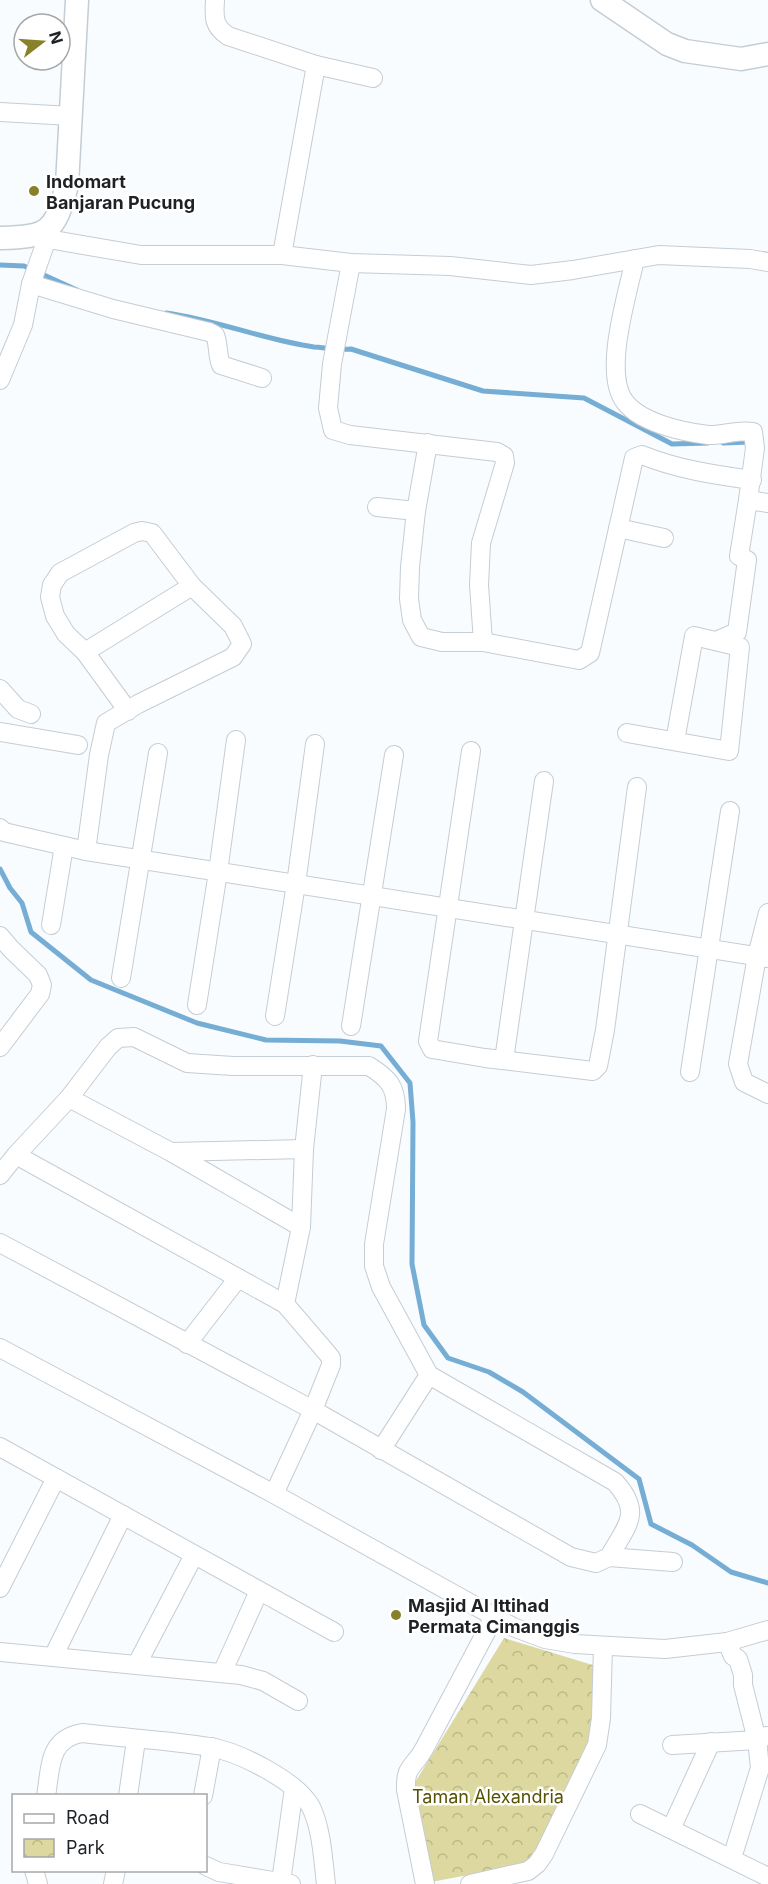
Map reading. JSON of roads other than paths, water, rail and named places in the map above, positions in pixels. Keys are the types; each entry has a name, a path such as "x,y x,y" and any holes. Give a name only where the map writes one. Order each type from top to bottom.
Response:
{"street":[{"path":"0,380 23,324 45,234 60,212 67,185 77,0"},
{"path":"215,0 215,22 218,30 228,36 316,65 373,78"},
{"path":"602,0 659,39 685,51 741,59 768,54"},
{"path":"282,255 316,65"},
{"path":"0,112 72,116"},
{"path":"0,238 45,234 54,240 141,255 282,255 351,263 450,266 531,275 659,255 750,259 768,262"},
{"path":"636,260 617,336 615,379 624,402 639,413 668,428 711,435 736,431 754,440 752,480 739,556 747,560 737,632 716,641"},
{"path":"351,263 332,364 328,408 333,430 350,435 497,452 504,456 505,463 481,543 479,569 483,642"},
{"path":"34,275 114,309 216,335 218,358 221,365 262,378"},
{"path":"428,443 416,511 410,567 411,620 421,637 442,642 483,642 579,660 590,653 632,462 637,456 642,455 715,475 752,480"},
{"path":"748,500 768,503"},
{"path":"377,507 416,511"},
{"path":"618,528 664,538"},
{"path":"86,851 99,755 106,723 232,657 242,644 233,626 192,586 152,533 142,531 134,533 60,573 52,585 50,597 55,616 66,634 85,652 128,711"},
{"path":"85,652 192,586"},
{"path":"627,733 729,751 740,647 694,636 675,741"},
{"path":"0,689 18,709 31,714"},
{"path":"2,729 78,745"},
{"path":"197,1005 219,872 236,740"},
{"path":"275,1016 315,744"},
{"path":"471,751 428,1041 432,1049 593,1071 598,1066 618,934 636,787"},
{"path":"121,978 158,753"},
{"path":"351,1026 394,755"},
{"path":"504,1060 544,781"},
{"path":"690,1072 730,811"},
{"path":"0,828 4,832 86,851 762,957"},
{"path":"51,925 64,846"},
{"path":"768,913 762,957 738,1064 744,1082 768,1094"},
{"path":"0,936 11,950 38,975 42,985 40,994 0,1047"},
{"path":"0,1175 69,1098 108,1047 118,1038 134,1036 187,1063 233,1066 369,1066 385,1076 396,1095 396,1109 374,1244 374,1266 391,1307 429,1376 615,1482 626,1494 632,1507 627,1525 609,1557"},
{"path":"285,1304 301,1227 304,1149 313,1065"},
{"path":"69,1098 171,1152 301,1227"},
{"path":"171,1152 304,1149"},
{"path":"16,1155 285,1304 331,1358 331,1365 313,1410 274,1494"},
{"path":"0,1243 313,1410 571,1557 596,1563 609,1557 673,1562"},
{"path":"187,1344 238,1278"},
{"path":"0,1348 274,1494 513,1627 545,1639 575,1644 665,1649 725,1642 768,1630"},
{"path":"381,1450 429,1376"},
{"path":"0,1447 334,1632"},
{"path":"0,1588 56,1478"},
{"path":"53,1657 123,1515"},
{"path":"137,1665 194,1555"},
{"path":"222,1673 259,1591"},
{"path":"425,1884 405,1790 405,1775 411,1766 405,1763 489,1614"},
{"path":"725,1642 733,1656 738,1659 743,1685 763,1737 760,1768 732,1858"},
{"path":"470,1884 528,1871 544,1854 597,1744 601,1718 603,1646"},
{"path":"0,1652 241,1675 263,1681 298,1701"},
{"path":"46,1794 53,1755 60,1742 70,1735 82,1733 212,1747 267,1770 294,1788 310,1807 318,1831 326,1884"},
{"path":"672,1745 763,1737"},
{"path":"128,1794 136,1740"},
{"path":"671,1829 711,1742"},
{"path":"203,1794 212,1747"},
{"path":"207,1866 219,1872 286,1883 294,1788"},
{"path":"640,1814 768,1877"}],"waterway":[{"path":"0,265 24,266 77,290"},
{"path":"166,313 204,320 295,344 351,349 483,391 584,398 672,444 708,443"},
{"path":"723,443 750,442"},
{"path":"0,869 10,888 22,903 31,932 91,980 197,1023 266,1040 340,1041 381,1046 410,1083 413,1122 412,1264 424,1325 448,1358 489,1372 523,1392 639,1479 651,1524 692,1545 731,1572 768,1583"}],"place":[{"name":"Indomart Banjaran Pucung","path":"34,191"},
{"name":"Masjid Al Ittihad Permata Cimanggis","path":"396,1615"}],"park label":[{"name":"Taman Alexandria","path":"488,1796"}]}
